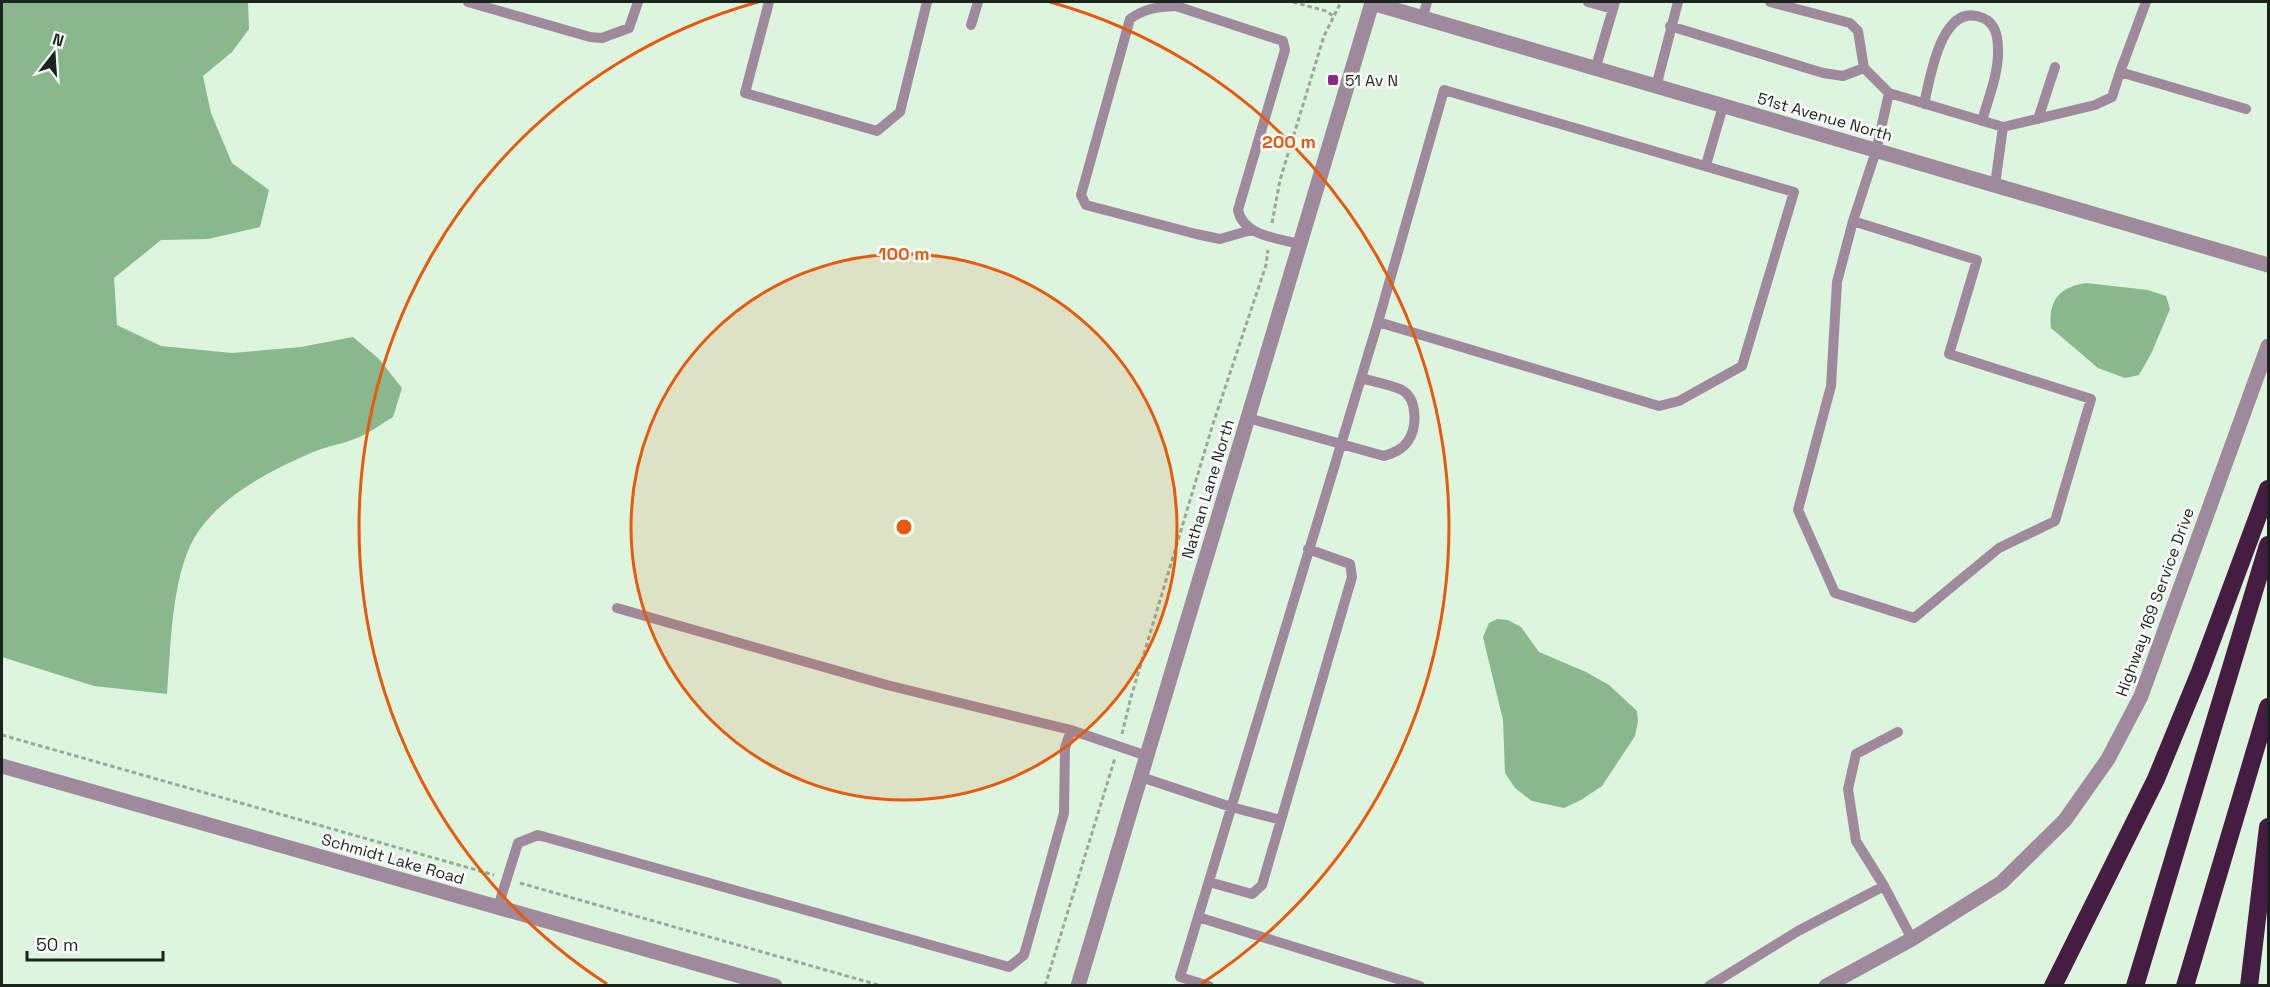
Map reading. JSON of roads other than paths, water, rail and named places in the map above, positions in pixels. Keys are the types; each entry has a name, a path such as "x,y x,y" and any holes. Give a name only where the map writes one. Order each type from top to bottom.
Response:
{"highway":[{"path":"2053,986 2156,779 2200,672 2268,489"},
{"path":"2135,986 2268,545"},
{"path":"2185,986 2268,707"},
{"path":"2249,986 2268,827"}],"street":[{"name":"51st Avenue North","path":"1372,3 1422,20 2268,264"},
{"name":"Nathan Lane North","path":"1078,986 1372,3"},
{"name":"Highway 169 Service Drive","path":"1826,986 1912,939 2001,883 2065,820 2108,759 2141,696 2268,346"},
{"name":"Schmidt Lake Road","path":"2,766 775,986"}],"lane":[{"path":"468,2 567,31 602,38 629,28 638,2"},
{"path":"769,2 745,93 877,131 900,112 927,2"},
{"path":"971,25 978,2"},
{"path":"1422,20 1427,2"},
{"path":"1588,2 1614,5 1595,70"},
{"path":"1656,87 1678,2"},
{"path":"1770,2 1850,23 1858,31 1864,68 1889,93 2003,128 2095,105 2112,97 2146,2"},
{"path":"1251,230 1220,238 1196,234 1086,205 1081,195 1130,19 1141,11 1175,4 1283,41 1286,50 1238,210 1240,219 1251,230 1299,244"},
{"path":"1924,104 1943,34 1951,23 1975,15 1985,18 1995,28 1998,50 1982,121"},
{"path":"1671,26 1823,73 1844,76 1864,68"},
{"path":"2038,119 2055,67"},
{"path":"2120,72 2246,109"},
{"path":"1209,986 1180,977 1378,321 1444,90 1794,192 1742,366 1679,401 1659,406 1378,321"},
{"path":"1854,221 1977,260 1949,354 2091,399 2055,521 1999,548 1914,618 1835,593 1798,510 1831,386 1837,282 1854,221 1876,151 1889,93"},
{"path":"1706,165 1723,106"},
{"path":"1995,185 2003,128"},
{"path":"1248,418 1341,442 1384,456 1398,451 1409,440 1414,413 1411,399 1402,391 1361,378"},
{"path":"1209,882 1252,894 1262,885 1352,577 1350,564 1308,549"},
{"path":"617,608 887,685 1071,730 1118,748 1147,756"},
{"path":"498,907 518,843 538,835 1009,968 1024,955 1064,813 1065,748 1071,730"},
{"path":"1898,732 1856,753 1848,789 1856,841 1884,886 1912,939"},
{"path":"1140,777 1232,807 1281,820"},
{"path":"1709,986 1798,931 1884,886"},
{"path":"1198,917 1420,986"}],"place":[{"name":"51 Av N","path":"1333,80"}]}
